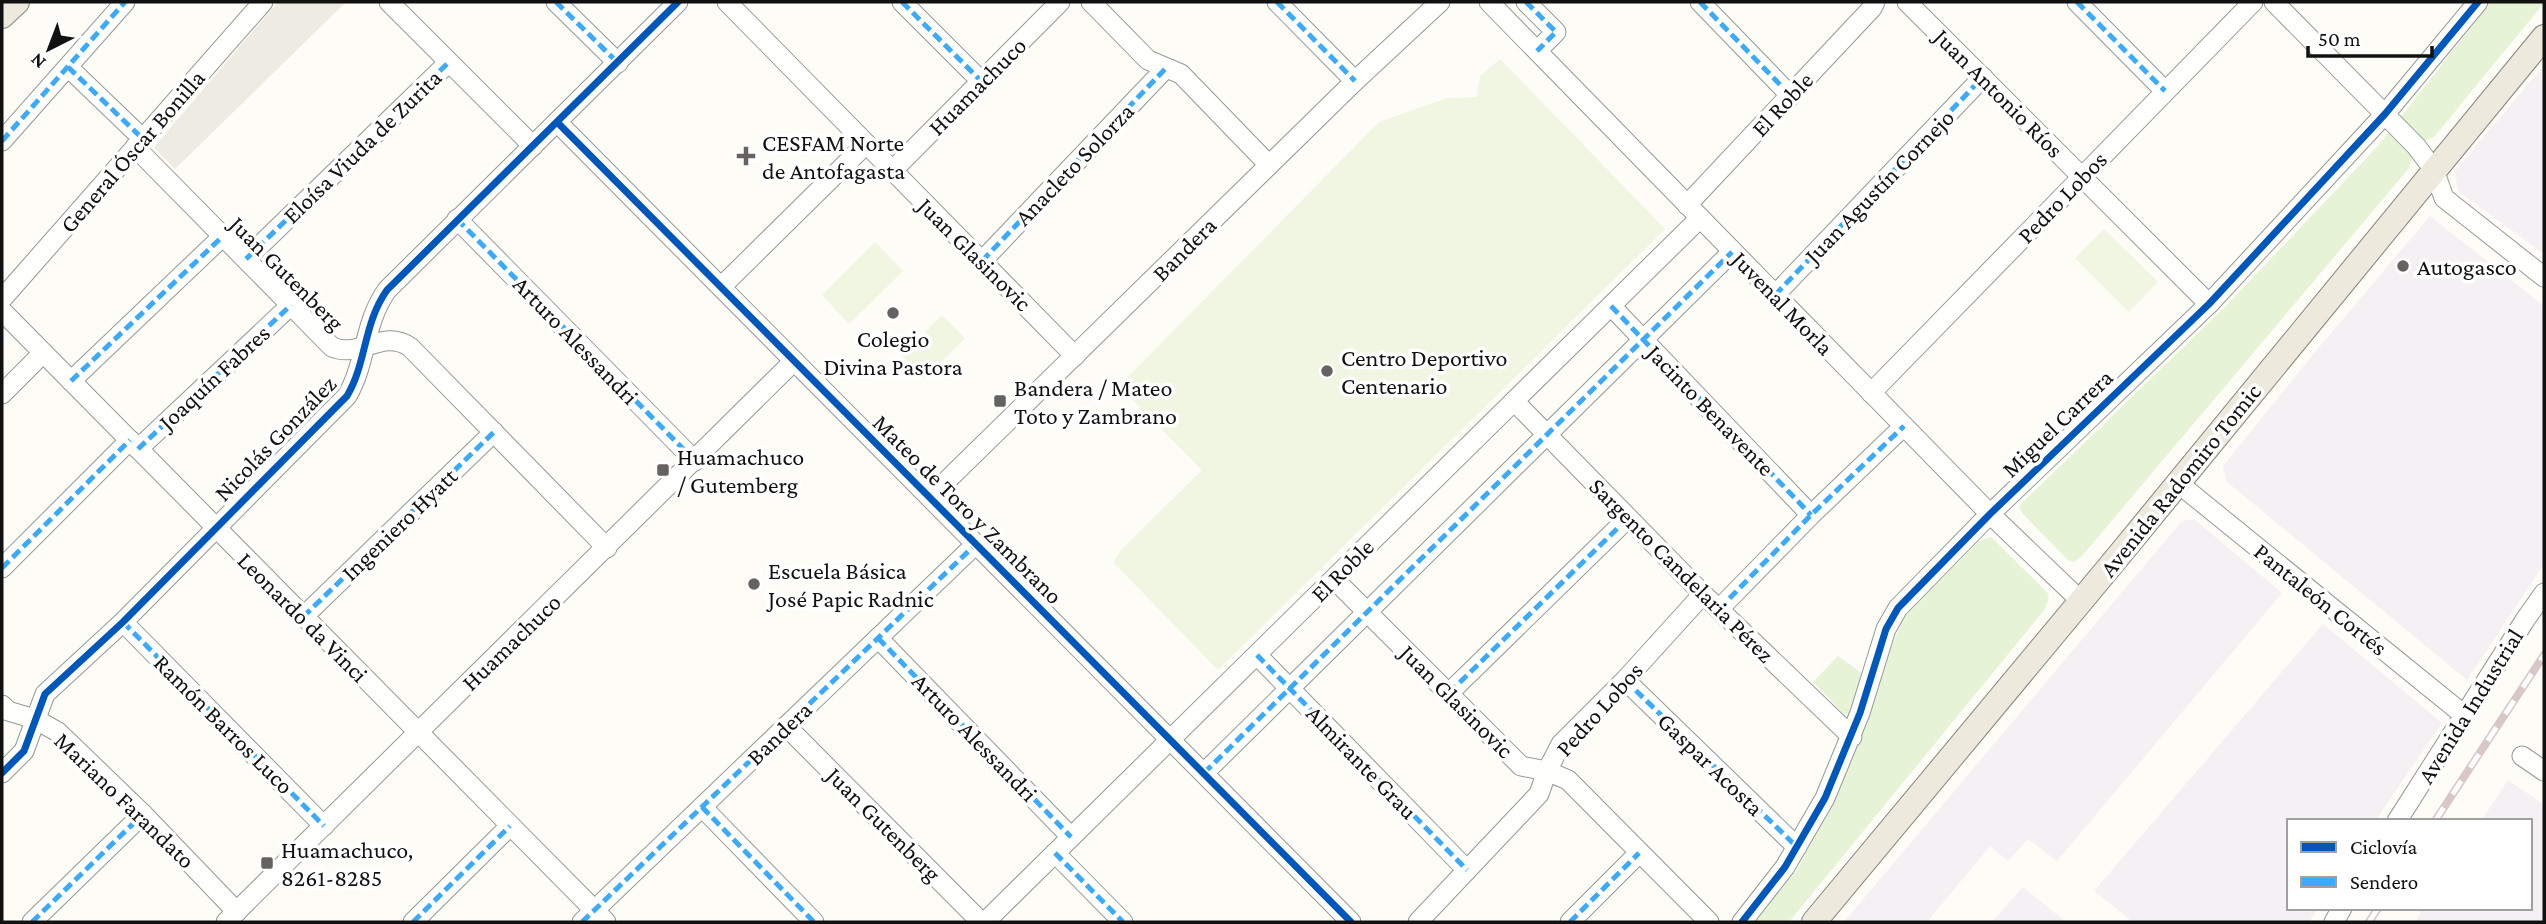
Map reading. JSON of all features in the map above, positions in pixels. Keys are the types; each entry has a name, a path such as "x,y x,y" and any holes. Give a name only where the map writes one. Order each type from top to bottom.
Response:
{"main road":[{"path":"2,16 17,2"},
{"name":"Avenida Radomiro Tomic","path":"1814,922 2544,37"}],"street":[{"path":"2,141 125,2"},
{"name":"General Óscar Bonilla","path":"2,299 263,2"},
{"path":"389,2 533,146"},
{"path":"556,2 618,63"},
{"name":"Nicolás González","path":"2,773 23,751 45,694 123,622 346,396 354,384 373,314 387,290 678,2"},
{"name":"Juan Glasinovic","path":"727,2 1075,356"},
{"path":"902,2 982,82"},
{"name":"Huamachuco","path":"893,170 1060,2"},
{"path":"1091,2 1147,60 1181,74 1269,165"},
{"path":"1278,2 1355,81"},
{"name":"Bandera","path":"930,497 1355,81 1440,2"},
{"name":"Juvenal Morla","path":"1489,2 1903,426 2081,601"},
{"path":"1526,2 1556,32 1537,51"},
{"path":"1700,2 1791,96"},
{"name":"El Roble","path":"983,922 1611,306 1875,2"},
{"name":"Juan Antonio Ríos","path":"1906,2 2209,304"},
{"path":"2077,2 2165,91"},
{"name":"Pedro Lobos","path":"1871,393 2253,2"},
{"path":"2274,2 2416,146 2434,170 2441,195 2544,276"},
{"name":"Miguel Carrera","path":"1742,922 1769,889 1825,798 1852,737 1882,640 1898,608 1990,514 2209,304 2385,114 2471,4"},
{"name":"Eloísa Viuda de Zurita","path":"246,259 448,62"},
{"name":"Juan Gutenberg","path":"68,67 223,236 332,347 343,351 387,339 403,342 607,548"},
{"name":"Anacleto Solorza","path":"982,261 1166,68"},
{"name":"Juan Agustín Cornejo","path":"1775,295 1983,77"},
{"name":"Mateo de Toro y Zambrano","path":"558,123 1171,739 1345,920"},
{"path":"721,288 866,144"},
{"name":"Arturo Alessandri","path":"457,219 695,461"},
{"path":"71,381 223,236"},
{"name":"El Roble","path":"1204,774 1732,251"},
{"name":"Joaquín Fabres","path":"134,445 291,305"},
{"name":"Jacinto Benavente","path":"1611,306 1811,515"},
{"name":"Leonardo da Vinci","path":"2,310 510,826 594,918"},
{"path":"2,394 43,354"},
{"name":"Huamachuco","path":"231,917 794,361"},
{"name":"Sargento Candelaria Pérez","path":"1514,401 1703,594 1852,737"},
{"path":"1719,609 1903,426"},
{"name":"Ingeniero Hyatt","path":"303,617 494,432"},
{"path":"2,568 134,445"},
{"name":"Pantaleón Cortés","path":"2178,483 2464,715"},
{"path":"1449,693 1628,518"},
{"name":"Bandera","path":"594,918 702,807 976,544"},
{"name":"Juan Glasinovic","path":"1334,579 1521,766 1547,771 1568,780 1709,922"},
{"name":"Avenida Industrial","path":"2398,819 2544,593"},
{"name":"Pedro Lobos","path":"1418,922 1539,794 1561,744 1625,680 1703,594"},
{"name":"Ramón Barros Luco","path":"123,622 324,826"},
{"name":"Arturo Alessandri","path":"878,638 1071,837"},
{"name":"Almirante Grau","path":"1256,654 1467,870"},
{"name":"Gaspar Acosta","path":"1625,680 1797,847"},
{"name":"Mariano Farandato","path":"2,705 8,711 35,719 58,732 143,814 231,917"},
{"name":"Juan Gutenberg","path":"786,726 983,922"},
{"path":"2522,755 2544,771"},
{"path":"702,807 814,922"},
{"path":"32,922 143,814"},
{"path":"413,922 510,826"},
{"path":"1055,853 1123,922"},
{"path":"1570,922 1639,853"}],"shaded area":[{"path":"278,2 346,2 175,169 154,147"},
{"path":"2544,65 2544,254 2458,191 2455,171"},
{"path":"2430,216 2544,306 2544,564 2467,680 2226,481 2223,466"},
{"path":"2194,519 2282,593 2057,861 2028,839 2008,861 1990,846 1927,922 1844,922 2182,521"},
{"path":"2323,624 2442,723 2376,819 2287,819 2287,910 2317,910 2309,922 2133,922 2094,891"},
{"path":"2508,780 2544,805 2544,922 2415,922 2423,910 2532,910 2532,819 2482,819"},
{"path":"2023,887 2066,922 1992,922"}],"green space":[{"path":"2491,2 2544,3 2434,137 2425,141 2418,149 2410,167 2082,556 2074,562 2068,560 2023,514 2019,507 2021,504 2226,306 2378,146"},
{"name":"Centro Deportivo Centenario","path":"1500,59 1665,229 1218,670 1113,562 1122,549 1202,470 1119,386 1379,122 1447,98 1477,97 1480,76"},
{"path":"2104,229 2158,282 2129,312 2075,258"},
{"path":"875,242 903,271 849,324 822,295"},
{"path":"942,315 965,338 925,379 902,356"},
{"path":"1991,537 2047,592 2049,597 2045,609 1789,922 1754,922 1797,870 1827,813 1901,623 1913,607 1981,540"},
{"path":"1838,656 1863,674 1850,713 1844,714 1813,682"}],"railway":[{"path":"2436,819 2544,655"},
{"path":"2369,922 2377,910"}],"marked path":[{"path":"2,141 125,2"},
{"path":"556,2 618,63"},
{"path":"902,2 982,82"},
{"path":"1277,2 1355,81"},
{"path":"1526,2 1556,32 1537,51"},
{"path":"1700,2 1791,96"},
{"path":"2077,2 2165,91"},
{"path":"246,259 448,63"},
{"path":"68,67 143,139"},
{"path":"982,261 1166,68"},
{"path":"1775,295 1983,77"},
{"path":"457,219 695,461"},
{"path":"71,381 223,236"},
{"path":"1204,773 1732,252"},
{"path":"138,449 291,305"},
{"path":"1611,306 1811,515"},
{"path":"1719,609 1811,515 1904,426"},
{"path":"303,617 494,432"},
{"path":"2,568 130,440"},
{"path":"1449,693 1628,518"},
{"path":"582,922 976,544"},
{"path":"123,622 324,826"},
{"path":"878,638 1071,837"},
{"path":"1257,655 1467,870"},
{"path":"1625,680 1797,847"},
{"path":"702,807 814,922"},
{"path":"32,922 143,814"},
{"path":"413,922 510,826"},
{"path":"1055,853 1123,922"},
{"path":"1570,922 1639,853"}],"cycle path":[{"path":"2,773 24,751 45,694 123,622 347,396 358,370 373,316 387,290 678,2"},
{"path":"1742,922 1785,867 1825,798 1860,713 1886,629 1898,608 1990,514 2209,304 2385,114 2478,2"},
{"path":"558,123 1351,922"}],"place":[{"name":"CESFAM Norte de Antofagasta","path":"746,156"},
{"name":"Autogasco","path":"2403,266"},
{"name":"Colegio Divina Pastora","path":"893,313"},
{"name":"Centro Deportivo Centenario","path":"1327,371"},
{"name":"Bandera / Mateo Toto y Zambrano","path":"1000,401"},
{"name":"Huamachuco / Gutemberg","path":"663,470"},
{"name":"Escuela Básica José Papic Radnic","path":"754,584"},
{"name":"Huamachuco, 8261-8285","path":"267,863"}]}
